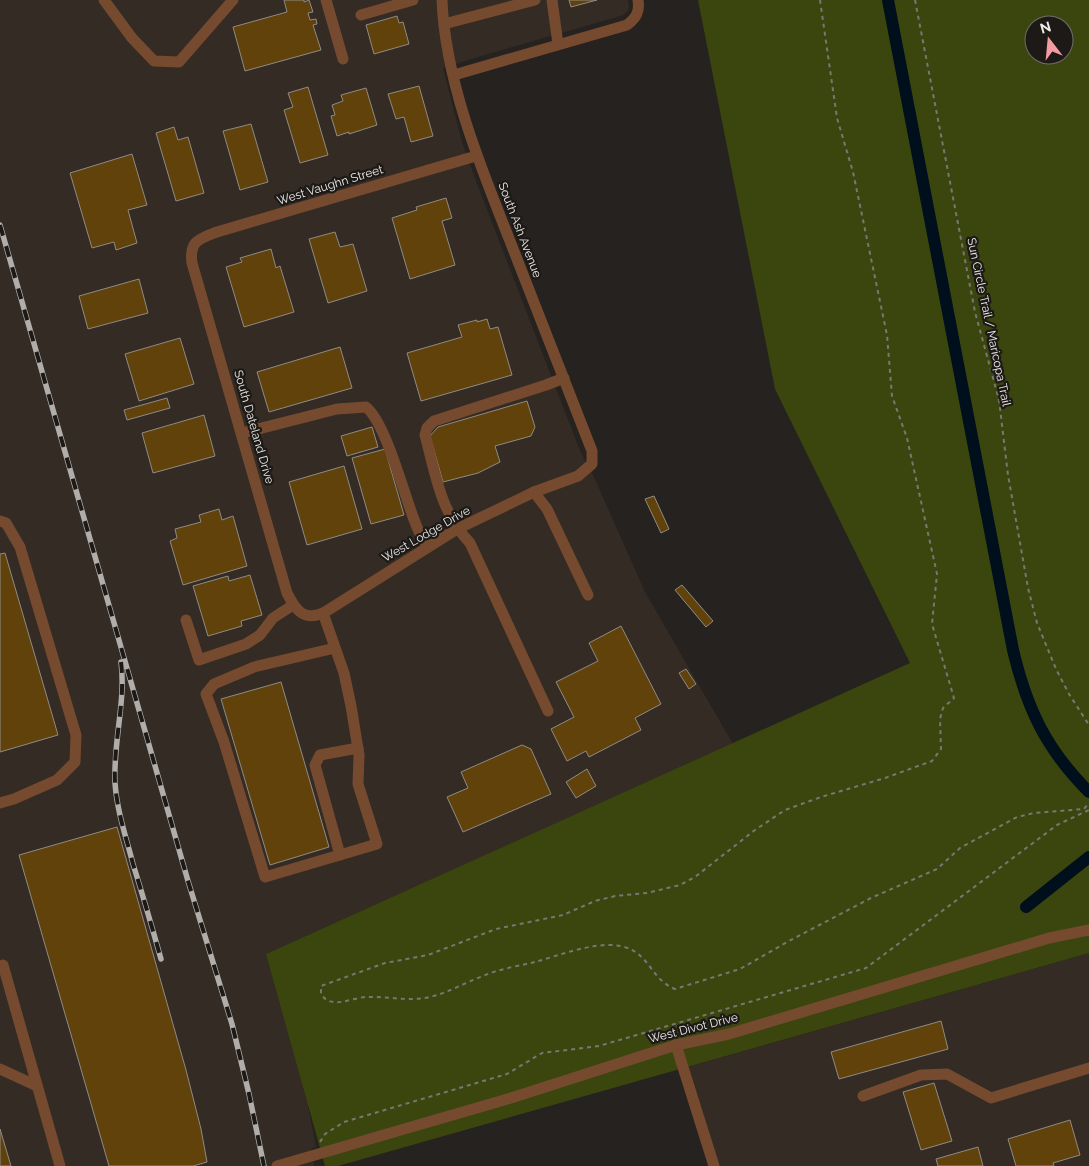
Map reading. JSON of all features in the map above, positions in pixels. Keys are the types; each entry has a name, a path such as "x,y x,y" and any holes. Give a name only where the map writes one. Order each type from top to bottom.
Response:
{"street":[{"path":"104,0 132,38 154,61 179,62 233,0"},
{"path":"326,0 343,59"},
{"path":"361,15 413,0"},
{"name":"South Ash Avenue","path":"442,0 444,24 454,74 476,156 592,451 592,464"},
{"path":"444,24 535,0"},
{"path":"552,0 558,44"},
{"path":"454,74 627,24 636,18 639,7 638,0"},
{"name":"West Vaughn Street","path":"194,244 217,232 476,156"},
{"name":"South Dateland Drive","path":"194,244 190,252 192,263 287,593 293,605 302,614"},
{"path":"548,711 470,543 457,529 444,505 425,435 427,428 434,421 546,386 564,378"},
{"path":"242,433 338,409 366,407 372,412 383,434 416,524 427,547"},
{"name":"West Lodge Drive","path":"302,614 315,616 323,613 457,529 534,492 578,476 592,464"},
{"path":"534,492 547,509 588,596"},
{"path":"0,521 6,523 20,547 76,735 75,762 57,780 14,799 0,803"},
{"path":"186,620 199,660 246,644 260,635 273,618 293,605"},
{"path":"323,613 335,648 348,690 358,748 358,784 377,844 265,877 224,742 206,694 214,684 254,666 335,648"},
{"path":"340,855 315,764 320,755 358,748"},
{"name":"West Divot Drive","path":"277,1166 511,1098 676,1045 729,1034 1049,938 1089,930"},
{"path":"1,963 60,1166"},
{"path":"676,1045 714,1166"},
{"path":"863,1096 922,1075 947,1074 991,1098 1089,1068"},
{"path":"0,1069 37,1086"}],"path":[{"path":"820,0 837,118 853,172 887,335 892,396 907,438 937,574 932,624 954,698 942,708 940,718 941,749 932,761 785,810 755,830 695,877 680,885 648,893 615,896 595,901 563,915 496,929 428,955 385,963 321,986 320,994 324,1000 333,1003 365,997 418,1000 485,975 575,951 608,945 630,948 644,959 667,986 675,990 740,969 872,898 937,869 960,848 1018,817 1034,813 1084,809 1089,803"},
{"name":"Sun Circle Trail / Maricopa Trail","path":"916,0 975,312 998,400 1008,475 1028,588 1037,623 1056,669 1089,725"},
{"path":"310,1157 325,1134 344,1122 507,1074 542,1054 599,1046 866,968 1057,826 1089,810"}],"shaded area":[{"path":"0,0 628,0 628,11 623,15 443,68 462,142 581,453 594,477 645,592 733,744 268,953 307,1101 316,1147 311,1149 314,1166 0,1166"},
{"path":"1089,953 1089,1166 718,1166 688,1067"}],"green space":[{"path":"698,0 1089,0 1089,953 338,1166 325,1166 266,954 910,663 775,389"}],"building":[{"path":"284,0 304,0 304,2 309,0 313,12 308,13 310,20 316,19 317,24 313,25 321,50 245,71 233,27 287,12"},
{"path":"569,0 597,0 571,7"},
{"path":"397,16 399,23 403,22 409,44 374,54 366,25"},
{"path":"419,86 433,136 411,142 404,117 396,119 388,94"},
{"path":"308,87 328,155 300,163 284,110 293,107 288,93"},
{"path":"366,88 377,125 337,136 331,116 335,115 332,105 343,101 341,95"},
{"path":"251,124 268,182 240,190 223,131"},
{"path":"174,127 178,140 188,137 204,193 176,201 156,133"},
{"path":"132,154 147,205 128,210 137,243 116,250 114,242 92,248 70,173"},
{"path":"446,198 452,218 442,221 455,265 410,279 392,218 417,210 416,207"},
{"path":"335,232 340,247 353,244 367,291 328,303 309,239"},
{"path":"271,249 276,268 280,266 294,312 244,327 226,267 242,262 240,258"},
{"path":"139,279 148,313 88,329 79,296"},
{"path":"487,319 490,329 498,327 512,375 421,401 407,353 462,337 458,325"},
{"path":"180,338 194,384 139,401 125,354"},
{"path":"340,347 352,388 269,412 257,372"},
{"path":"167,398 170,408 127,420 124,410"},
{"path":"527,401 535,427 531,436 495,446 500,462 478,473 443,482 430,436 438,427"},
{"path":"204,415 215,456 153,473 142,433"},
{"path":"372,427 378,447 347,456 341,436"},
{"path":"385,449 404,515 371,524 352,458"},
{"path":"344,466 362,529 307,545 289,482"},
{"path":"654,496 669,529 661,533 645,499"},
{"path":"219,509 222,520 233,516 247,566 183,585 170,541 177,538 175,529 201,522 199,515"},
{"path":"5,553 58,735 0,752 0,554"},
{"path":"250,575 262,615 241,621 242,626 208,636 193,586 228,576 229,581"},
{"path":"682,585 713,621 706,627 675,590"},
{"path":"621,626 661,704 635,718 641,730 589,757 586,751 567,761 551,729 574,717 556,682 598,661 589,643"},
{"path":"686,669 696,684 689,689 679,673"},
{"path":"281,682 329,847 270,865 221,699"},
{"path":"522,745 531,749 551,794 463,832 447,797 468,788 461,772"},
{"path":"587,769 596,786 576,798 566,782"},
{"path":"117,827 201,1129 207,1162 193,1166 109,1166 19,855"},
{"path":"941,1021 948,1049 839,1079 831,1052"},
{"path":"934,1083 952,1141 921,1150 903,1092"},
{"path":"1070,1120 1080,1155 1053,1163 1054,1166 1016,1166 1008,1139"},
{"path":"0,1129 11,1166 0,1166"},
{"path":"978,1147 983,1166 938,1166 936,1159"}],"waterway":[{"path":"888,0 1013,650 1025,691 1040,727 1061,760 1089,792"},
{"path":"1026,907 1089,857"}],"railway":[{"path":"0,225 188,881 232,1024 264,1166"},
{"path":"121,662 122,692 115,768 116,793 133,864 161,959"}]}
